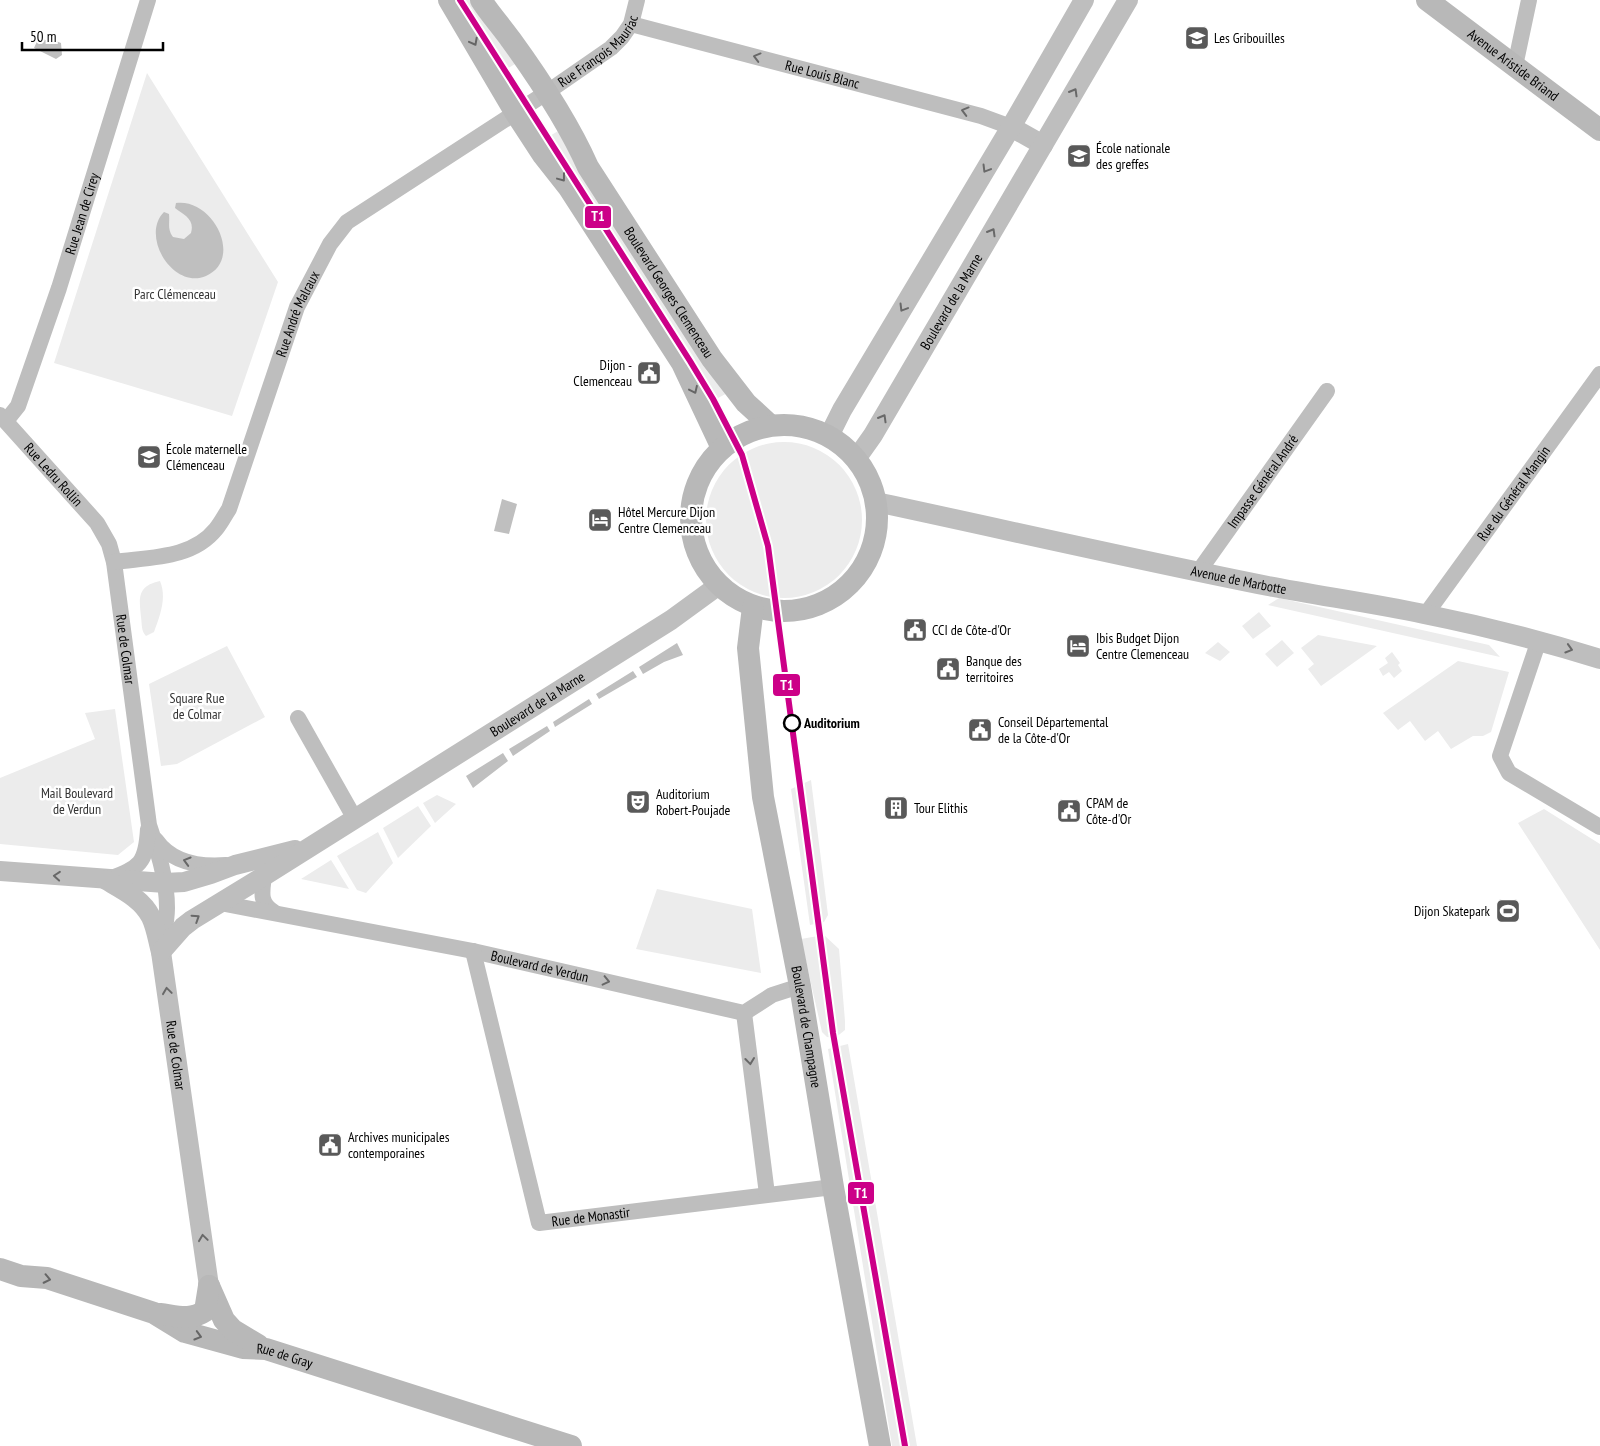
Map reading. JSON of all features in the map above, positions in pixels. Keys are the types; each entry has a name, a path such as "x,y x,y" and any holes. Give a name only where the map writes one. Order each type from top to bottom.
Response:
{"main road":[{"name":"Boulevard Georges Clemenceau","path":"449,0 515,112 543,155 569,188 682,363 722,448"},
{"name":"Boulevard Georges Clemenceau","path":"480,0 510,38 557,107 578,144 588,167 712,359 746,403 770,425"},
{"name":"Avenue Aristide Briand","path":"1427,0 1600,130"},
{"path":"782,424 800,426 830,436 856,458 869,479 876,502 877,520 872,547 861,571 836,596 803,610 785,612 753,607 729,594 719,585 709,574 701,560 695,546 690,516 696,486 711,459 722,448 742,434 770,425 782,424"},
{"name":"Boulevard de Champagne","path":"753,607 748,648 763,797 800,986 833,1187 880,1446"},
{"name":"Rue de Gray","path":"0,1269 21,1276 47,1278 154,1313 169,1324 185,1332 243,1348 266,1349 571,1446"},
{"name":"Rue de Colmar","path":"154,1313 190,1318 200,1315 206,1311 210,1286"},
{"name":"Rue de Colmar","path":"210,1286 224,1320 233,1330 266,1349"}],"street":[{"name":"Rue Jean de Cirey","path":"3,418 18,406 59,288 148,0"},
{"name":"Rue François Mauriac","path":"546,93 611,48 622,38 631,24 637,0"},
{"path":"830,436 842,410 1012,127 1084,0"},
{"name":"Boulevard de la Marne","path":"856,458 873,435 1128,0"},
{"path":"1515,66 1529,0"},
{"name":"Rue Louis Blanc","path":"631,24 971,113 1012,127"},
{"name":"Rue André Malraux","path":"114,562 176,554 204,541 216,529 229,509 298,307 330,244 347,222 546,93"},
{"path":"1012,127 1043,144"},
{"name":"Rue du Général Mangin","path":"1426,614 1600,374"},
{"name":"Impasse Général André","path":"1199,571 1327,391"},
{"name":"Rue Ledru Rollin","path":"3,418 105,534"},
{"name":"Avenue de Marbotte","path":"876,502 1149,562 1268,586 1426,614 1539,640 1600,659"},
{"name":"Rue de Colmar","path":"105,534 114,562 149,825 166,883 167,909 161,952 210,1286"},
{"name":"Boulevard de la Marne","path":"161,952 188,923 671,620 719,585"},
{"path":"1539,640 1500,756 1509,772 1600,827"},
{"path":"298,718 355,819"},
{"name":"Boulevard de la Marne","path":"149,825 163,850 173,857 207,866 235,865"},
{"name":"Rue de Colmar","path":"106,880 134,868 142,861 147,848 149,825"},
{"name":"Boulevard de la Marne","path":"0,871 106,880 184,882 235,865 312,845"},
{"path":"264,876 263,902 266,908 274,912"},
{"path":"106,880 128,892 141,903 151,917 161,952"},
{"name":"Boulevard de Verdun","path":"220,903 473,951 744,1013"},
{"name":"Rue de Monastir","path":"473,951 539,1223 833,1187"},
{"path":"767,1194 744,1013 772,995 800,986"}],"green space":[{"path":"456,0 475,0 520,61 497,75"},
{"name":"Parc Clémenceau","path":"147,73 278,282 232,416 54,363"},
{"path":"563,128 731,391 707,404 540,142"},
{"path":"776,442 792,442 807,445 821,451 839,465 853,483 859,497 862,520 859,543 853,557 839,575 821,589 807,595 792,598 776,598 761,595 747,589 729,575 719,563 709,543 706,528 706,512 709,497 715,483 729,465 741,455 761,445"},
{"path":"160,581 163,600 160,613 154,632 146,636 142,625 141,594 147,586"},
{"path":"1279,598 1489,645 1500,657 1268,605"},
{"path":"1259,612 1271,626 1253,639 1242,626"},
{"path":"1318,635 1377,646 1321,686 1308,669 1314,664 1301,648"},
{"path":"1282,640 1294,653 1277,667 1265,654"},
{"path":"1218,642 1230,652 1220,661 1205,653"},
{"name":"Square Rue de Colmar","path":"227,646 265,717 177,764 161,766 149,684"},
{"path":"1392,652 1400,663 1398,665 1402,671 1394,678 1389,672 1383,676 1379,669 1388,663 1385,658"},
{"path":"1458,661 1509,672 1491,732 1483,736 1473,736 1451,749 1438,731 1425,741 1410,721 1398,730 1383,713"},
{"name":"Mail Boulevard de Verdun","path":"115,709 134,842 118,855 0,844 0,778 95,739 85,713"},
{"path":"811,780 828,915 824,922 810,925 791,789"},
{"path":"437,795 456,804 435,823 423,803"},
{"path":"418,806 431,826 398,858 383,828"},
{"path":"1544,809 1600,844 1600,950 1518,823"},
{"path":"378,832 393,863 366,893 357,890 337,856"},
{"path":"331,860 349,889 301,879"},
{"path":"657,889 752,909 761,973 636,949"},
{"path":"824,935 839,949 845,1030 835,1038 827,1037 822,1032 801,939"},
{"path":"848,1044 917,1446 892,1446 828,1049"}],"shaded area":[{"path":"39,37 54,44 56,41 61,43 62,55 56,59 34,48"},
{"path":"176,203 189,204 202,210 212,219 219,231 223,244 223,257 217,268 206,276 194,278 182,275 172,268 158,246 156,234 158,222 164,212 169,214 169,229 173,237 184,239 191,233 190,221 175,208"},
{"path":"502,499 517,504 509,534 494,531"},
{"path":"677,643 683,655 664,662 643,674 639,667"},
{"path":"633,671 637,677 599,699 596,694"},
{"path":"589,699 592,704 555,727 553,722"},
{"path":"547,726 550,731 513,756 509,749"},
{"path":"503,753 508,761 473,788 466,776"}],"transit line":[{"name":"T1","path":"460,0 690,361 713,399 742,455 768,546 833,1033 905,1446"}],"place":[{"name":"Les Gribouilles","path":"1197,38"},
{"name":"École nationale des greffes","path":"1079,156"},
{"name":"Dijon - Clemenceau","path":"649,373"},
{"name":"École maternelle Clémenceau","path":"149,457"},
{"name":"Hôtel Mercure Dijon Centre Clemenceau","path":"600,520"},
{"name":"CCI de Côte-d'Or","path":"915,630"},
{"name":"Ibis Budget Dijon Centre Clemenceau","path":"1078,646"},
{"name":"Banque des territoires","path":"948,669"},
{"name":"Auditorium","path":"792,723"},
{"name":"Conseil Départemental de la Côte-d'Or","path":"980,730"},
{"name":"Auditorium Robert-Poujade","path":"638,802"},
{"name":"Tour Elithis","path":"896,808"},
{"name":"CPAM de Côte-d'Or","path":"1069,811"},
{"name":"Dijon Skatepark","path":"1508,911"},
{"name":"Archives municipales contemporaines","path":"330,1145"}]}
